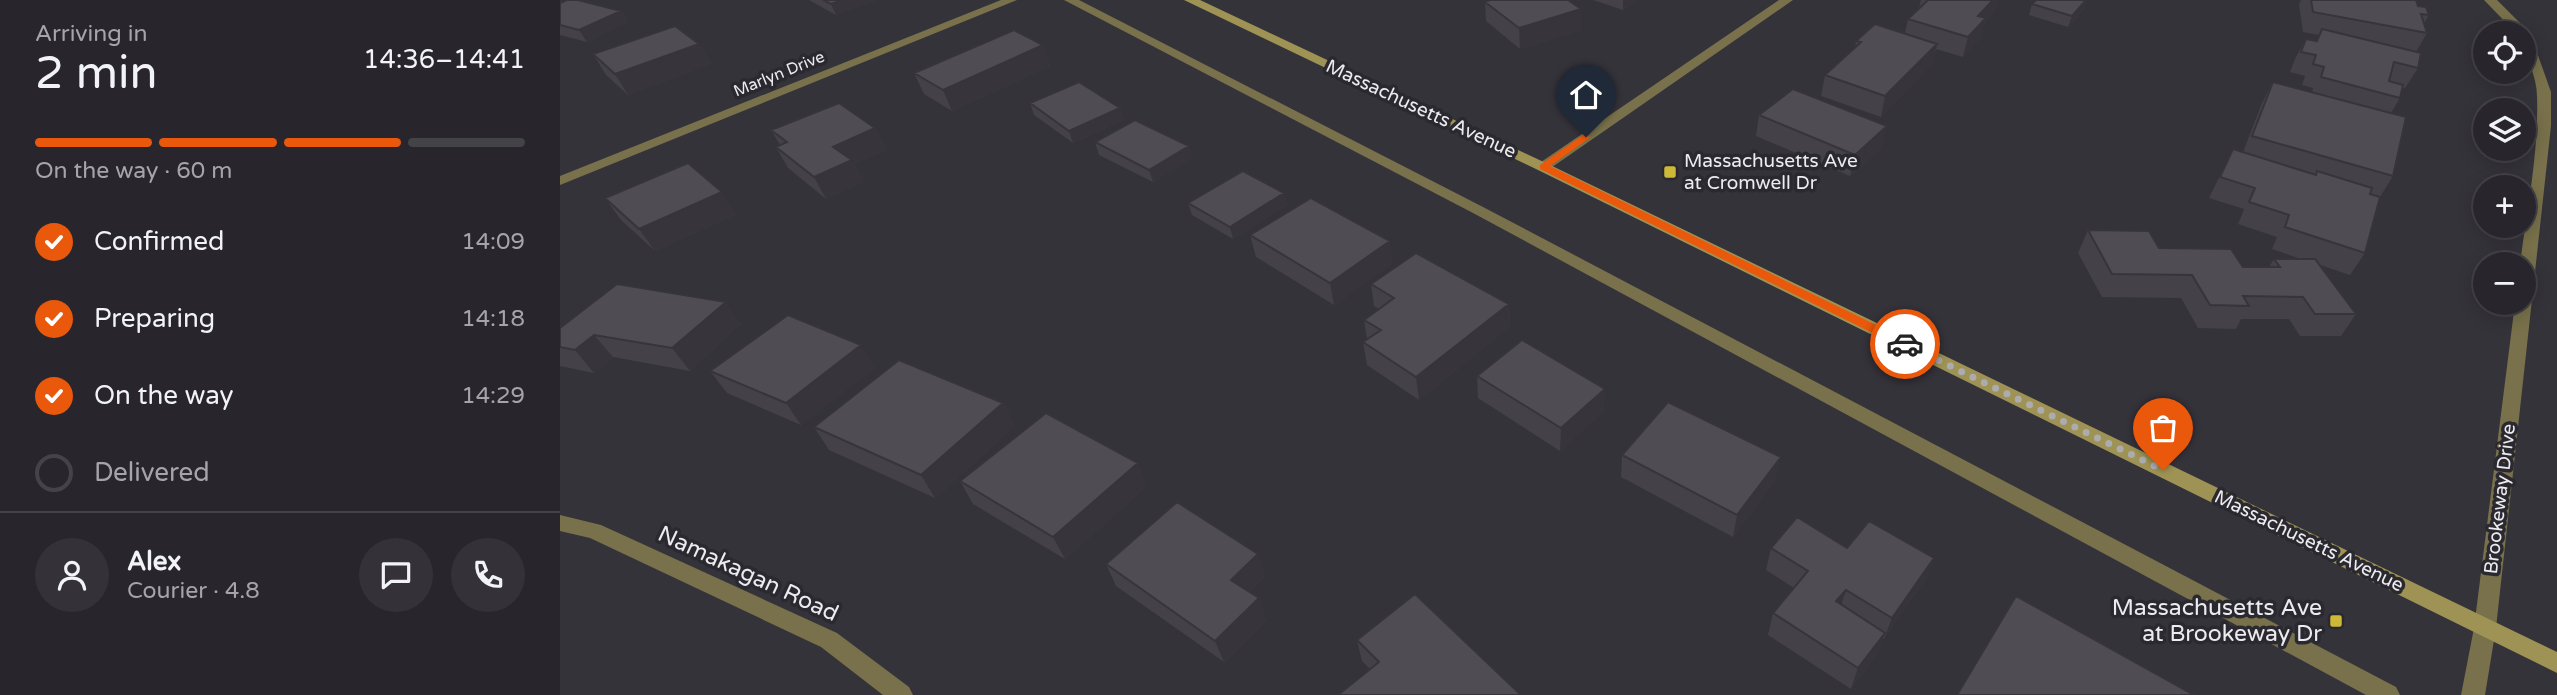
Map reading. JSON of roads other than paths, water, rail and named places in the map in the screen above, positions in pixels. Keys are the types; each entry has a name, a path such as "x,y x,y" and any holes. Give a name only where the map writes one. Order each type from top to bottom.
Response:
{"main road":[{"name":"Massachusetts Avenue","path":"1190,0 1543,167 2557,663"}],"street":[{"name":"Marlyn Drive","path":"563,175 1011,0"},
{"path":"1070,0 1478,210 2388,695"},
{"path":"1543,167 1787,0"},
{"name":"Brookeway Drive","path":"2490,0 2511,21"},
{"name":"Brookeway Drive","path":"2531,252 2551,127 2536,70"},
{"name":"Brookeway Drive","path":"2473,695 2485,628 2521,315"},
{"name":"Namakagan Road","path":"560,523 594,531 829,640 901,695"}],"place":[{"name":"Massachusetts Ave at Cromwell Dr","path":"1670,172"},
{"name":"Massachusetts Ave at Brookeway Dr","path":"2336,621"}]}
